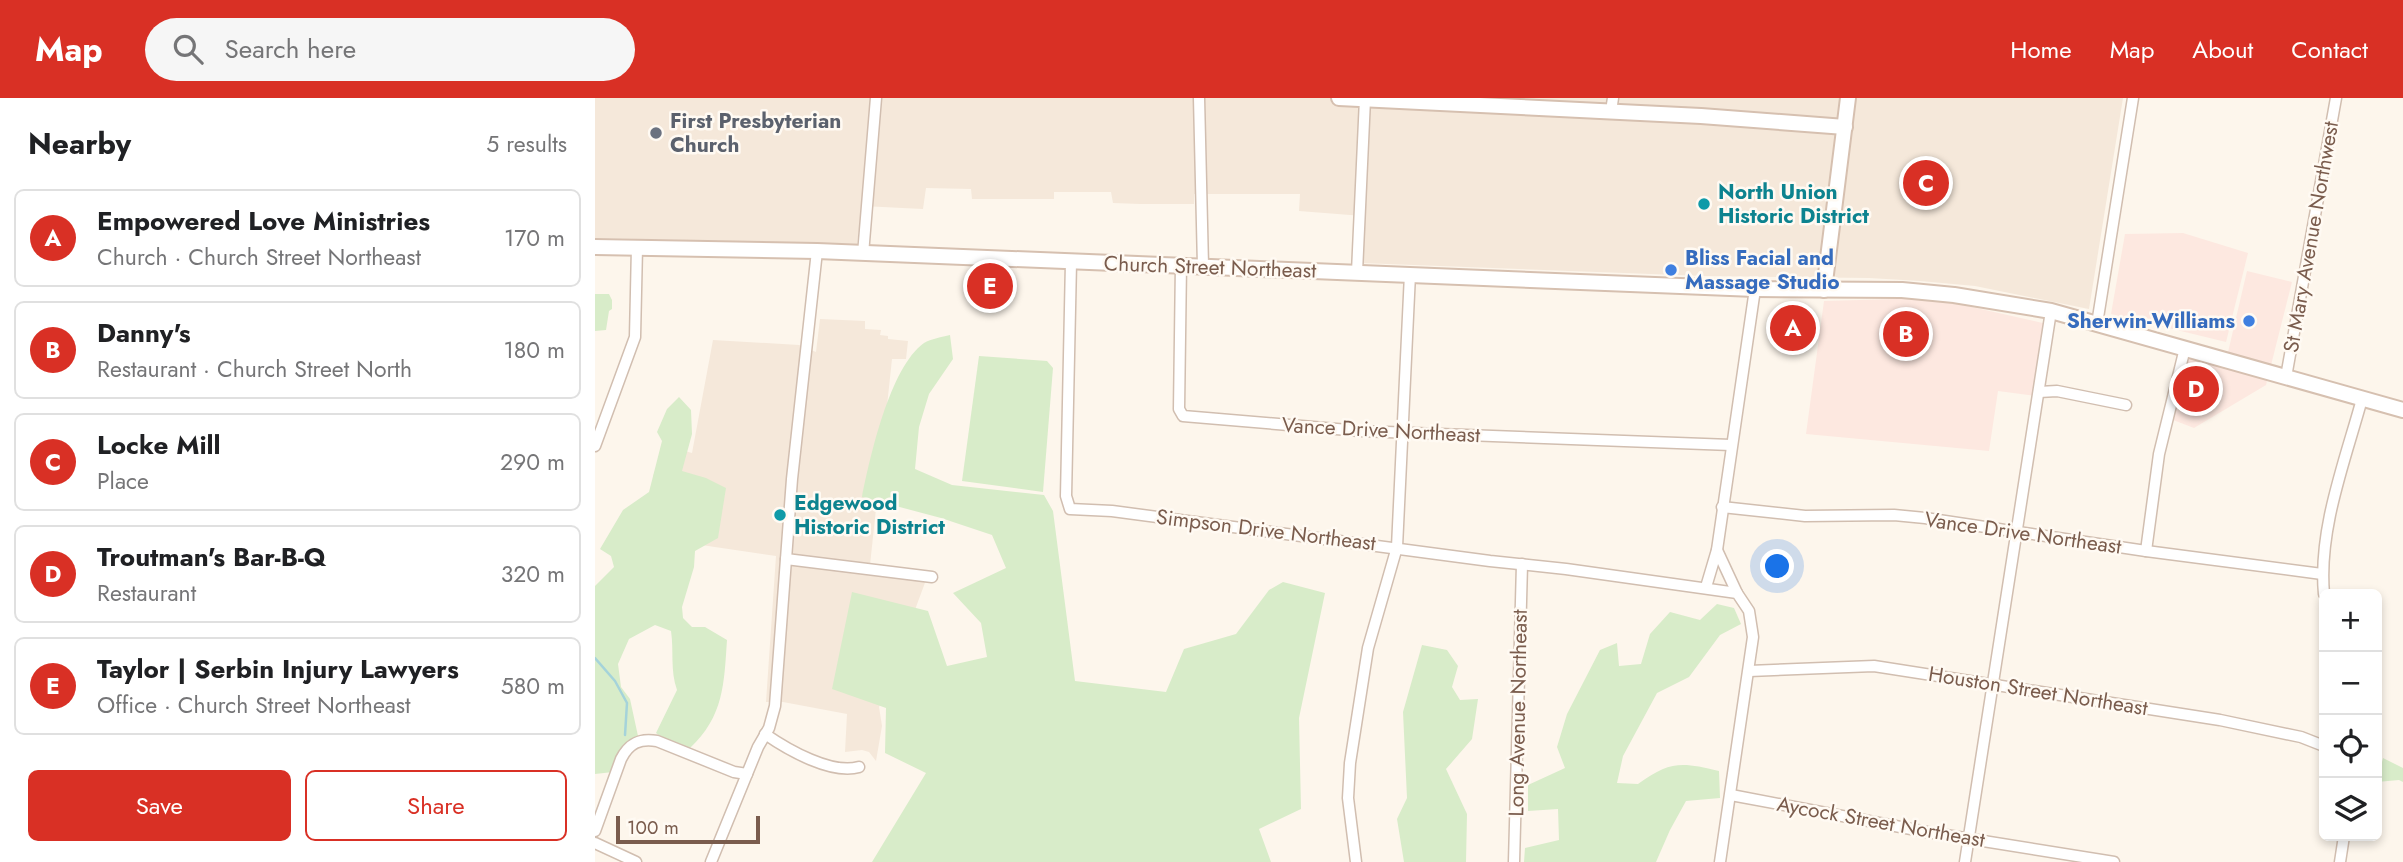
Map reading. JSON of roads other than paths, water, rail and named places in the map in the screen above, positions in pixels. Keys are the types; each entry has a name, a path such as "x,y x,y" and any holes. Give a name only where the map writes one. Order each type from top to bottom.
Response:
{"main road":[{"path":"1339,98 1612,105 1701,116 1845,127"},
{"path":"1824,290 1848,98"},
{"name":"Church Street Northeast","path":"595,247 817,251 1181,264 1755,289 1902,290 1954,295 2051,312 2403,410"}],"street":[{"path":"863,254 876,98"},
{"path":"1199,98 1203,266"},
{"path":"2097,324 2133,98"},
{"name":"St Mary Avenue Northwest","path":"2285,377 2336,98"},
{"path":"1357,272 1365,99"},
{"path":"595,446 635,337 637,247"},
{"path":"711,862 747,774 773,720 792,476 817,251"},
{"name":"Simpson Drive Northeast","path":"1072,262 1066,495 1070,509 1112,511 1737,593"},
{"name":"Vance Drive Northeast","path":"1181,264 1179,409 1183,416 1360,431 1731,445"},
{"path":"1356,862 1348,798 1350,763 1368,648 1397,547 1410,274"},
{"path":"1706,587 1717,550 1755,289"},
{"path":"1965,862 2051,312"},
{"path":"2146,551 2159,454 2185,348"},
{"path":"2039,392 2057,391 2126,405"},
{"path":"2324,589 2322,574 2327,527 2362,399"},
{"name":"Vance Drive Northeast","path":"1722,507 1805,516 1893,515 2322,574"},
{"path":"1717,550 1737,593 1749,611 1753,637 1720,862"},
{"path":"786,559 932,578"},
{"name":"Long Avenue Northeast","path":"1514,862 1522,564"},
{"name":"Houston Street Northeast","path":"1748,671 1874,666 2220,720 2301,737 2319,744"},
{"path":"765,734 793,751 825,764 844,769 859,767"},
{"path":"595,831 621,759 625,751 638,741 657,741 734,772 747,774"},
{"name":"Aycock Street Northeast","path":"1731,795 2114,862"},
{"path":"2340,862 2343,841"},
{"path":"595,843 636,862"}],"waterway":[{"path":"595,658 615,681 627,703 625,735"}],"place":[{"name":"First Presbyterian Church","path":"656,133"},
{"name":"Locke Mill","path":"1926,183"},
{"name":"North Union Historic District","path":"1704,204"},
{"name":"Bliss Facial and Massage Studio","path":"1671,270"},
{"name":"Taylor | Serbin Injury Lawyers","path":"990,286"},
{"name":"Sherwin-Williams","path":"2249,321"},
{"name":"Empowered Love Ministries","path":"1793,328"},
{"name":"Danny's","path":"1906,334"},
{"name":"Troutman's Bar-B-Q","path":"2196,389"},
{"name":"Edgewood Historic District","path":"780,515"}]}
